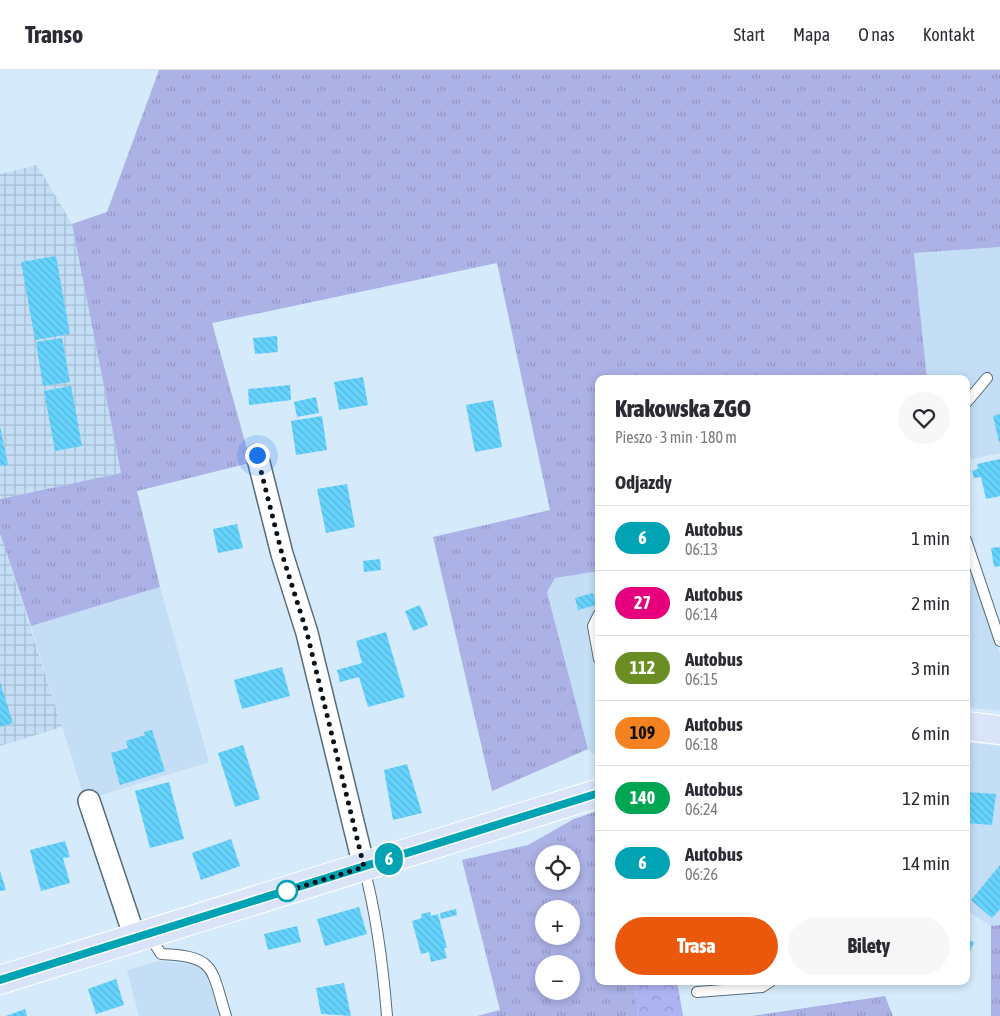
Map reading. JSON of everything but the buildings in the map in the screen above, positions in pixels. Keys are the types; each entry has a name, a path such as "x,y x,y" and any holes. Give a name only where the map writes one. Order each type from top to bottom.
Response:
{"main road":[{"path":"970,726 1000,730"},
{"path":"0,980 595,794"}],"street":[{"path":"257,455 282,554 307,633 364,867"},
{"path":"89,801 141,936"}],"lane":[{"path":"970,398 987,378"},
{"path":"970,552 1000,640"},
{"path":"595,622 593,626 595,637"},
{"path":"364,867 370,891 384,978 387,1016"},
{"path":"141,936 161,954 184,955 200,959 211,970 226,1016"},
{"path":"697,992 762,987 765,985"}],"shaded area":[{"path":"37,165 72,224 121,473 0,499 0,174"},
{"path":"1000,247 1000,453 970,459 970,375 927,375 914,253"},
{"path":"0,533 62,727 0,746"},
{"path":"970,566 1000,654 1000,711 970,707"},
{"path":"595,572 595,755 588,749 547,591 555,578"},
{"path":"160,587 209,762 85,800 31,626"},
{"path":"970,742 1000,746 1000,925 991,926 970,913"},
{"path":"159,961 199,965 206,973 221,1016 139,1016 127,970"}],"green space":[{"path":"159,70 1000,70 1000,247 914,253 927,375 595,375 595,572 555,578 547,592 588,749 492,791 433,537 550,510 497,263 212,323 247,449 254,462 137,491 160,587 31,626 0,533 0,499 121,473 72,224 107,212"},
{"path":"595,812 595,985 634,985 638,1016 477,1016 500,1010 462,860 528,845 574,819"},
{"path":"1000,925 1000,1016 991,1016 991,926"},
{"path":"634,985 678,985 683,1016 638,1016"},
{"path":"885,996 893,1016 752,1016"}],"bus line":[{"name":"6","path":"0,980 595,794"}],"route":[{"path":"257,455 282,554 307,633 364,867 287,891"}]}
